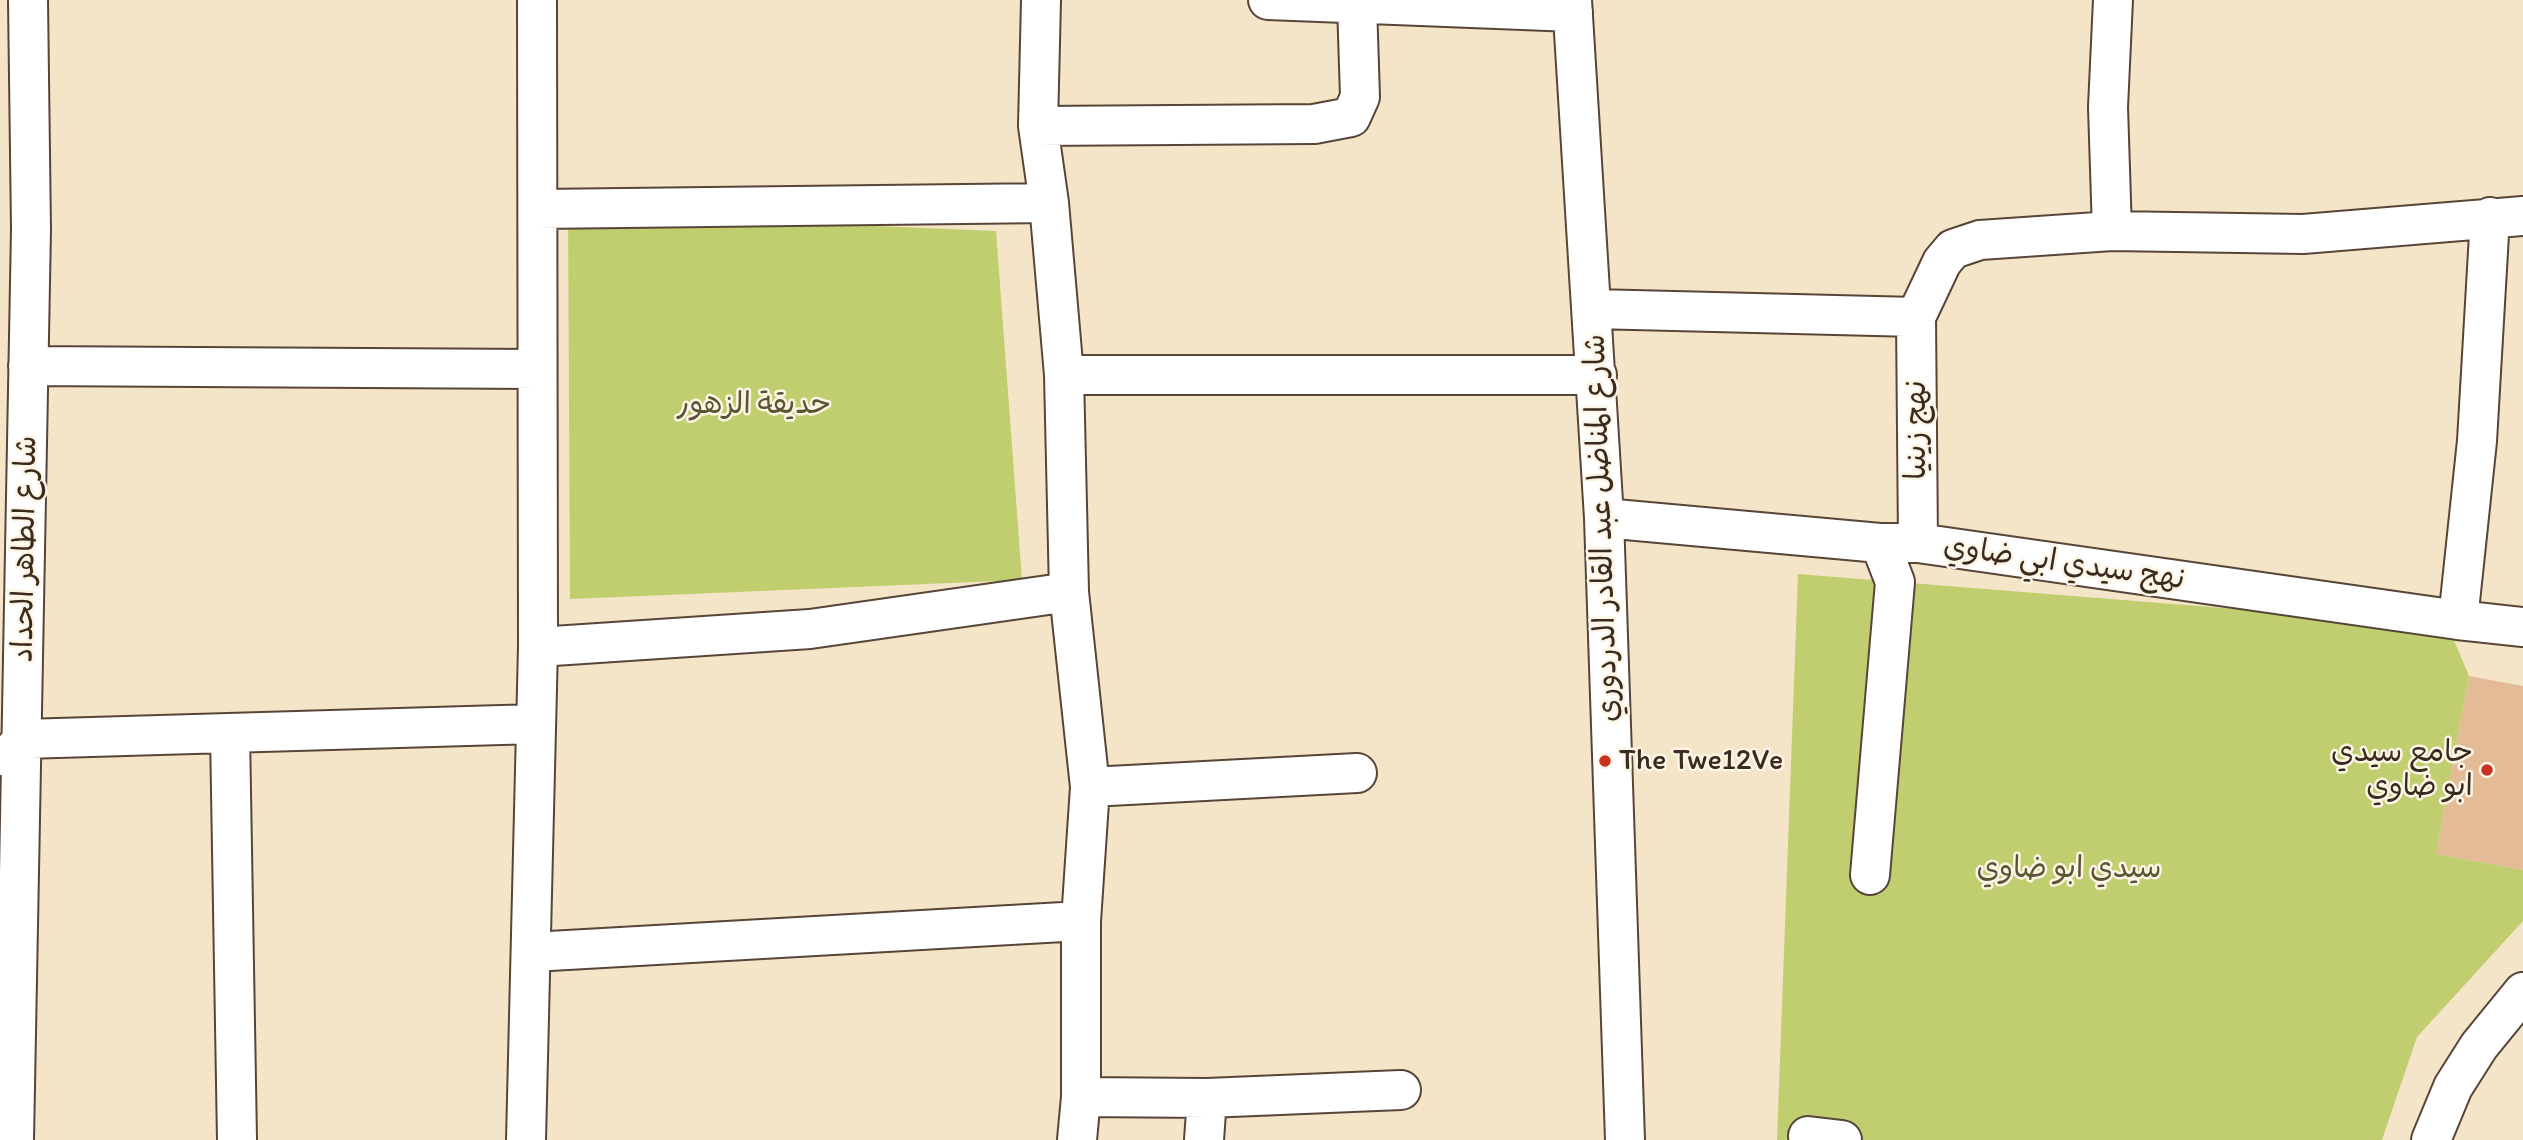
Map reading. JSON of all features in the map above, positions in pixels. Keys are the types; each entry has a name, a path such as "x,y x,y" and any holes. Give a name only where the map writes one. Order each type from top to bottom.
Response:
{"street":[{"name":"شارع الطاهر الحداد","path":"10,1129 13,570 28,366 15,231 29,0"},
{"path":"526,1140 538,647 537,0"},
{"path":"1041,0 1038,126 1049,203 1064,375 1069,592 1090,787 1081,921 1081,1097 1077,1140"},
{"path":"1268,0 1357,4 1573,6"},
{"path":"2112,231 2108,107 2113,0"},
{"path":"1038,126 1314,124 1351,117 1360,97 1357,4"},
{"name":"شارع المناضل عبد القادر الدردوري","path":"1573,6 1604,518 1625,1140"},
{"path":"539,209 1049,203"},
{"path":"1593,309 1916,317 1942,262 1953,249 1964,244 2112,231 2303,234 2416,227 2507,216 2477,441 2458,620"},
{"name":"نهج زينيا","path":"1916,317 1918,543"},
{"path":"28,366 536,369"},
{"path":"1064,375 1597,375"},
{"name":"نهج سيدي ابي ضاوي","path":"1604,518 1880,543 1918,543 2458,620 2523,626"},
{"path":"1870,875 1895,582 1880,543"},
{"path":"538,647 810,629 1069,592"},
{"path":"12,752 230,733 536,723"},
{"path":"230,733 237,1140"},
{"path":"1090,787 1357,773"},
{"path":"532,952 1081,921"},
{"path":"2431,1140 2453,1087 2479,1046 2523,992"},
{"path":"1081,1097 1207,1098 1401,1090"},
{"path":"1204,1140 1207,1098"}],"green space":[{"name":"حديقة الزهور","path":"568,213 996,231 1022,580 570,599"},
{"name":"سيدي ابو ضاوي","path":"1798,574 2448,626 2469,676 2436,854 2523,870 2523,921 2417,1037 2382,1140 1777,1140"}],"building":[{"name":"جامع سيدي ابو ضاوي","path":"2469,676 2523,686 2523,870 2436,854"}],"place":[{"name":"The Twe12Ve","path":"1605,761"},
{"name":"جامع سيدي ابو ضاوي","path":"2487,770"}]}
